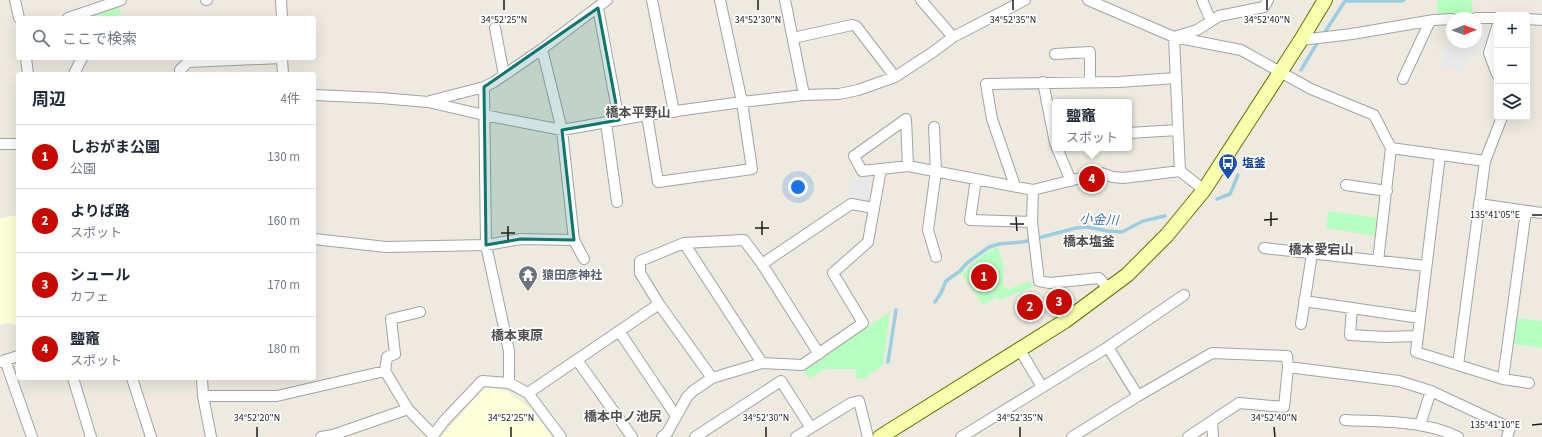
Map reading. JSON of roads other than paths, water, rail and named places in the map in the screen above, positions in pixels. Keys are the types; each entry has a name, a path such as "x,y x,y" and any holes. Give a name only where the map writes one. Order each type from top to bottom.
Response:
{"street":[{"path":"15,0 19,16"},
{"path":"76,16 121,0"},
{"path":"281,0 282,16"},
{"path":"428,102 484,87 542,49 607,0"},
{"path":"652,0 674,112"},
{"path":"647,115 658,182 752,169 742,102 720,0"},
{"path":"785,0 804,95"},
{"path":"921,0 953,37"},
{"path":"316,95 428,102 484,115 562,130 647,115 742,102 804,95 839,94 858,90 894,77 953,37 1025,0"},
{"path":"1088,0 1174,37 1241,50 1311,89 1374,115 1391,148 1378,261"},
{"path":"1202,0 1211,21"},
{"path":"1174,37 1197,30 1219,16 1264,7 1268,0"},
{"path":"880,437 1065,321 1127,275 1167,235 1204,190 1280,73 1308,39 1325,0"},
{"path":"598,8 619,120"},
{"path":"1482,18 1494,18"},
{"path":"1530,19 1542,20"},
{"path":"1308,39 1446,20"},
{"path":"1403,79 1430,21"},
{"path":"793,38 852,25 856,26 894,77"},
{"path":"495,28 504,75"},
{"path":"1174,37 1180,171"},
{"path":"1494,37 1489,53 1494,66"},
{"path":"542,49 562,130 574,240 584,259"},
{"path":"1055,54 1090,52 1090,82"},
{"path":"26,60 28,72"},
{"path":"75,72 81,60"},
{"path":"180,72 180,70 188,62 235,60"},
{"path":"282,60 283,72"},
{"path":"1015,186 992,119 986,84 1119,82 1176,78"},
{"path":"1043,82 1052,129"},
{"path":"484,87 486,245 509,351 509,383"},
{"path":"908,166 906,119 854,156 862,171 908,166 1033,190 1101,173 1122,178 1180,171 1204,190"},
{"path":"1458,365 1485,161 1501,120"},
{"path":"606,123 617,202"},
{"path":"934,127 936,171 928,230 936,257"},
{"path":"1132,133 1178,130"},
{"path":"0,144 16,144"},
{"path":"1391,148 1485,161"},
{"path":"1058,151 1071,181"},
{"path":"1440,155 1416,352 1503,379 1529,383"},
{"path":"662,437 667,433 687,397 712,378 762,363 802,365 863,323 833,273 868,242 881,169"},
{"path":"976,178 970,220 1032,222"},
{"path":"1346,185 1387,191"},
{"path":"1033,190 1032,222 1039,281 1050,283 1099,278 1109,289"},
{"path":"762,264 851,204 874,208"},
{"path":"1479,204 1542,213"},
{"path":"1503,379 1526,211"},
{"path":"316,239 386,247 486,245 521,239 574,240"},
{"path":"712,378 659,304 640,273 640,261 684,243 744,240 762,264 819,354"},
{"path":"684,243 762,363"},
{"path":"1264,248 1426,266"},
{"path":"1301,324 1312,254"},
{"path":"961,437 1108,347 1184,295"},
{"path":"1304,300 1420,318"},
{"path":"528,393 659,304"},
{"path":"1352,308 1350,335 1385,337 1418,336"},
{"path":"420,312 391,319 396,354 387,357 385,371 408,409 433,436 444,421 482,381 509,383 528,393 561,437"},
{"path":"619,332 676,416"},
{"path":"1108,347 1138,396"},
{"path":"1020,350 1042,387"},
{"path":"1072,437 1138,396 1212,353 1287,356 1288,367 1284,407 1239,403 1188,437"},
{"path":"16,357 3,361 32,437"},
{"path":"576,360 632,437"},
{"path":"1288,367 1399,380 1430,391 1510,428 1507,437"},
{"path":"203,396 277,396 385,371"},
{"path":"74,380 91,437"},
{"path":"133,380 151,437"},
{"path":"202,380 203,396 211,437"},
{"path":"695,437 781,381 812,428"},
{"path":"1420,425 1430,391"},
{"path":"796,437 851,403 859,401 868,437"},
{"path":"321,437 333,435 408,409"},
{"path":"1345,420 1420,425 1446,431 1458,437"},
{"path":"1212,422 1213,437"}],"waterway":[{"name":"小金川","path":"1323,35 1345,1 1404,0"},
{"name":"小金川","path":"1301,70 1319,40"},
{"name":"小金川","path":"1217,199 1230,194 1238,175"},
{"name":"小金川","path":"935,302 946,281 989,247 999,244 1023,242 1076,228 1087,227 1122,232 1143,221 1165,216"},
{"name":"小金川","path":"888,362 896,310"}],"place":[{"name":"鹽竈","path":"1092,179"},
{"name":"塩釜","path":"1228,180"},
{"name":"しおがま公園","path":"984,277"},
{"name":"猿田彦神社","path":"528,292"},
{"name":"シュール","path":"1059,302"},
{"name":"よりば路","path":"1030,307"}],"district":[{"name":"橋本平野山","path":"638,113"},
{"name":"橋本塩釜","path":"1089,242"},
{"name":"橋本愛宕山","path":"1321,250"},
{"name":"橋本東原","path":"517,336"},
{"name":"橋本中ノ池尻","path":"623,417"}]}
